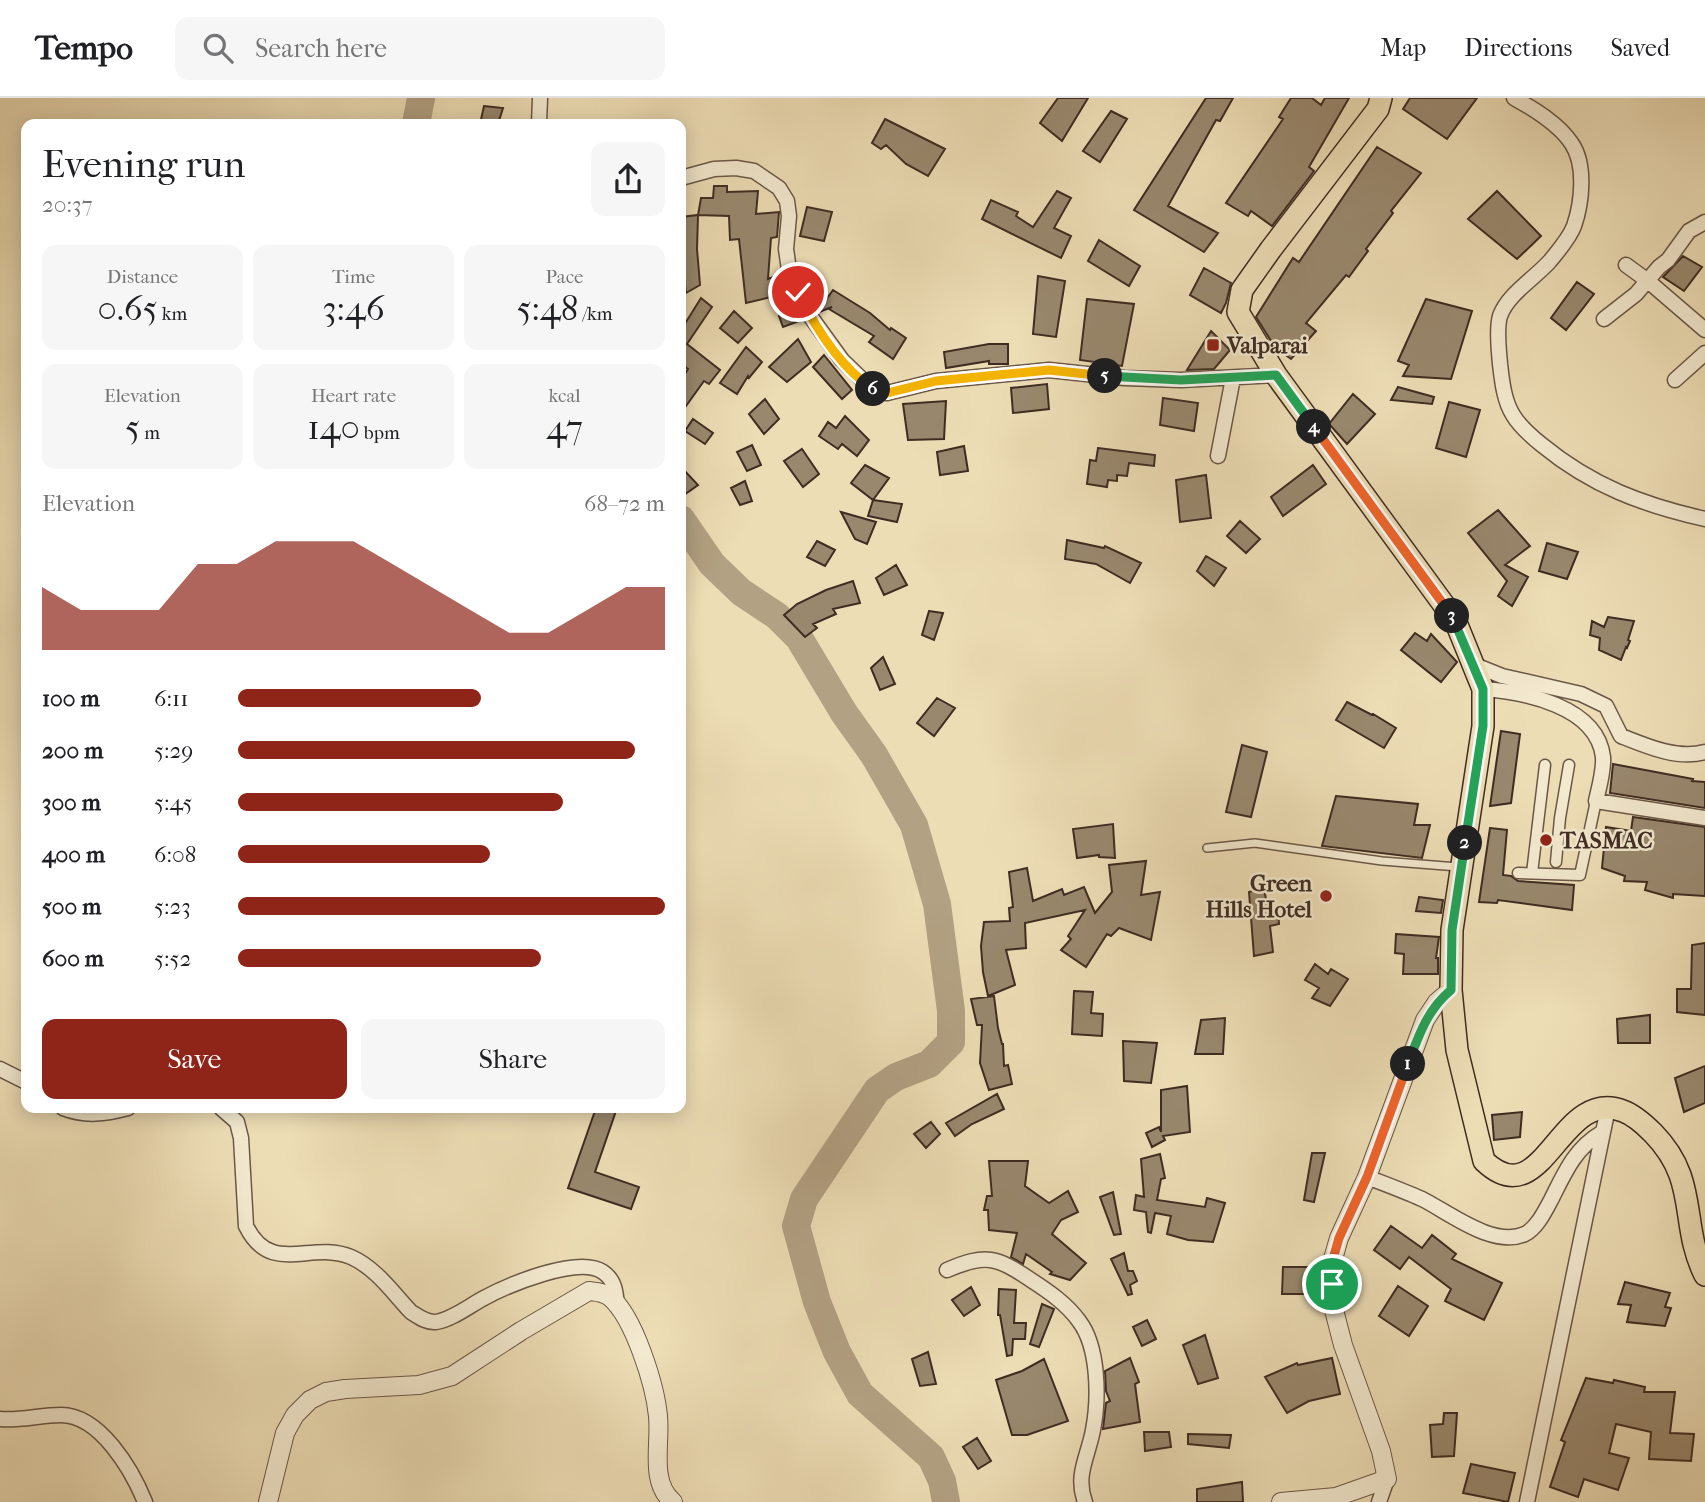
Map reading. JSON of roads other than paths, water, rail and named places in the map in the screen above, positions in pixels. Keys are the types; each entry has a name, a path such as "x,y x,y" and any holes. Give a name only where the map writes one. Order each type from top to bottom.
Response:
{"main road":[{"path":"1381,98 1378,108 1242,290 1238,312 1276,375 1455,620 1483,689 1483,726 1452,930 1451,990 1457,1050 1484,1161 1497,1173 1511,1177 1528,1172 1573,1124 1589,1111 1597,1108 1624,1111 1645,1125 1674,1159 1686,1194 1696,1257 1705,1275"}],"street":[{"path":"539,119 540,98"},
{"path":"1514,98 1555,126 1572,144 1580,165 1581,188 1573,229 1548,262 1511,299 1500,317 1500,362 1504,392 1512,415 1553,454 1596,483 1635,500 1705,519"},
{"path":"686,177 714,169 754,171 779,188 787,201 789,216 786,249 789,270 798,292 825,338 858,378 872,389 887,393 936,381 1049,370 1124,378 1181,380 1276,375"},
{"path":"1604,319 1636,294 1668,260 1689,231 1705,222"},
{"path":"1626,265 1705,330"},
{"path":"1675,380 1705,353"},
{"path":"1218,456 1233,378"},
{"path":"1472,664 1502,676 1581,694 1606,706 1621,736 1644,745 1668,752 1696,755 1705,752"},
{"path":"1483,689 1499,690 1551,703 1570,711 1587,723 1595,736 1603,757 1580,875 1532,873 1545,765"},
{"path":"1556,862 1569,765"},
{"path":"1596,801 1705,818"},
{"path":"1379,1502 1387,1479 1381,1451 1343,1345 1334,1310 1333,1259 1339,1238 1367,1177 1425,1020 1437,1002 1451,990"},
{"path":"0,1069 21,1080"},
{"path":"1527,1502 1608,1108"},
{"path":"77,1113 104,1113"},
{"path":"227,1113 237,1122 241,1138 246,1226 251,1237 274,1254 332,1252 348,1256 362,1262 411,1312 433,1322 449,1318 506,1287 574,1267 602,1270 615,1289 617,1306"},
{"path":"1367,1177 1427,1202 1467,1224 1493,1235 1510,1238 1527,1233 1539,1221 1574,1157 1586,1142 1601,1133"},
{"path":"947,1270 979,1260 994,1259 1005,1263 1060,1301 1081,1323 1093,1355 1096,1378 1093,1430 1082,1462 1080,1478 1085,1502"},
{"path":"268,1502 285,1433 295,1415 310,1400 335,1390 419,1385 452,1376 521,1331 589,1292 600,1292 609,1297 634,1336 653,1388 658,1414 659,1484 673,1502"},
{"path":"0,1419 63,1415 75,1416 86,1422 120,1455 145,1502"},
{"path":"1281,1502 1336,1497 1387,1479"}],"lane":[{"path":"1207,848 1255,843 1382,861 1462,867"}],"waterway":[{"path":"417,119 421,98"},
{"path":"686,526 712,564 741,592 777,616 799,638 844,713 874,755 914,825 937,904 951,1011 951,1042 929,1064 896,1077 877,1090 804,1199 796,1226 817,1302 837,1352 860,1394 931,1457 942,1481 946,1502"}],"place":[{"name":"Valparai","path":"1213,345"},
{"name":"TASMAC","path":"1546,840"},
{"name":"Green Hills Hotel","path":"1326,896"}]}
